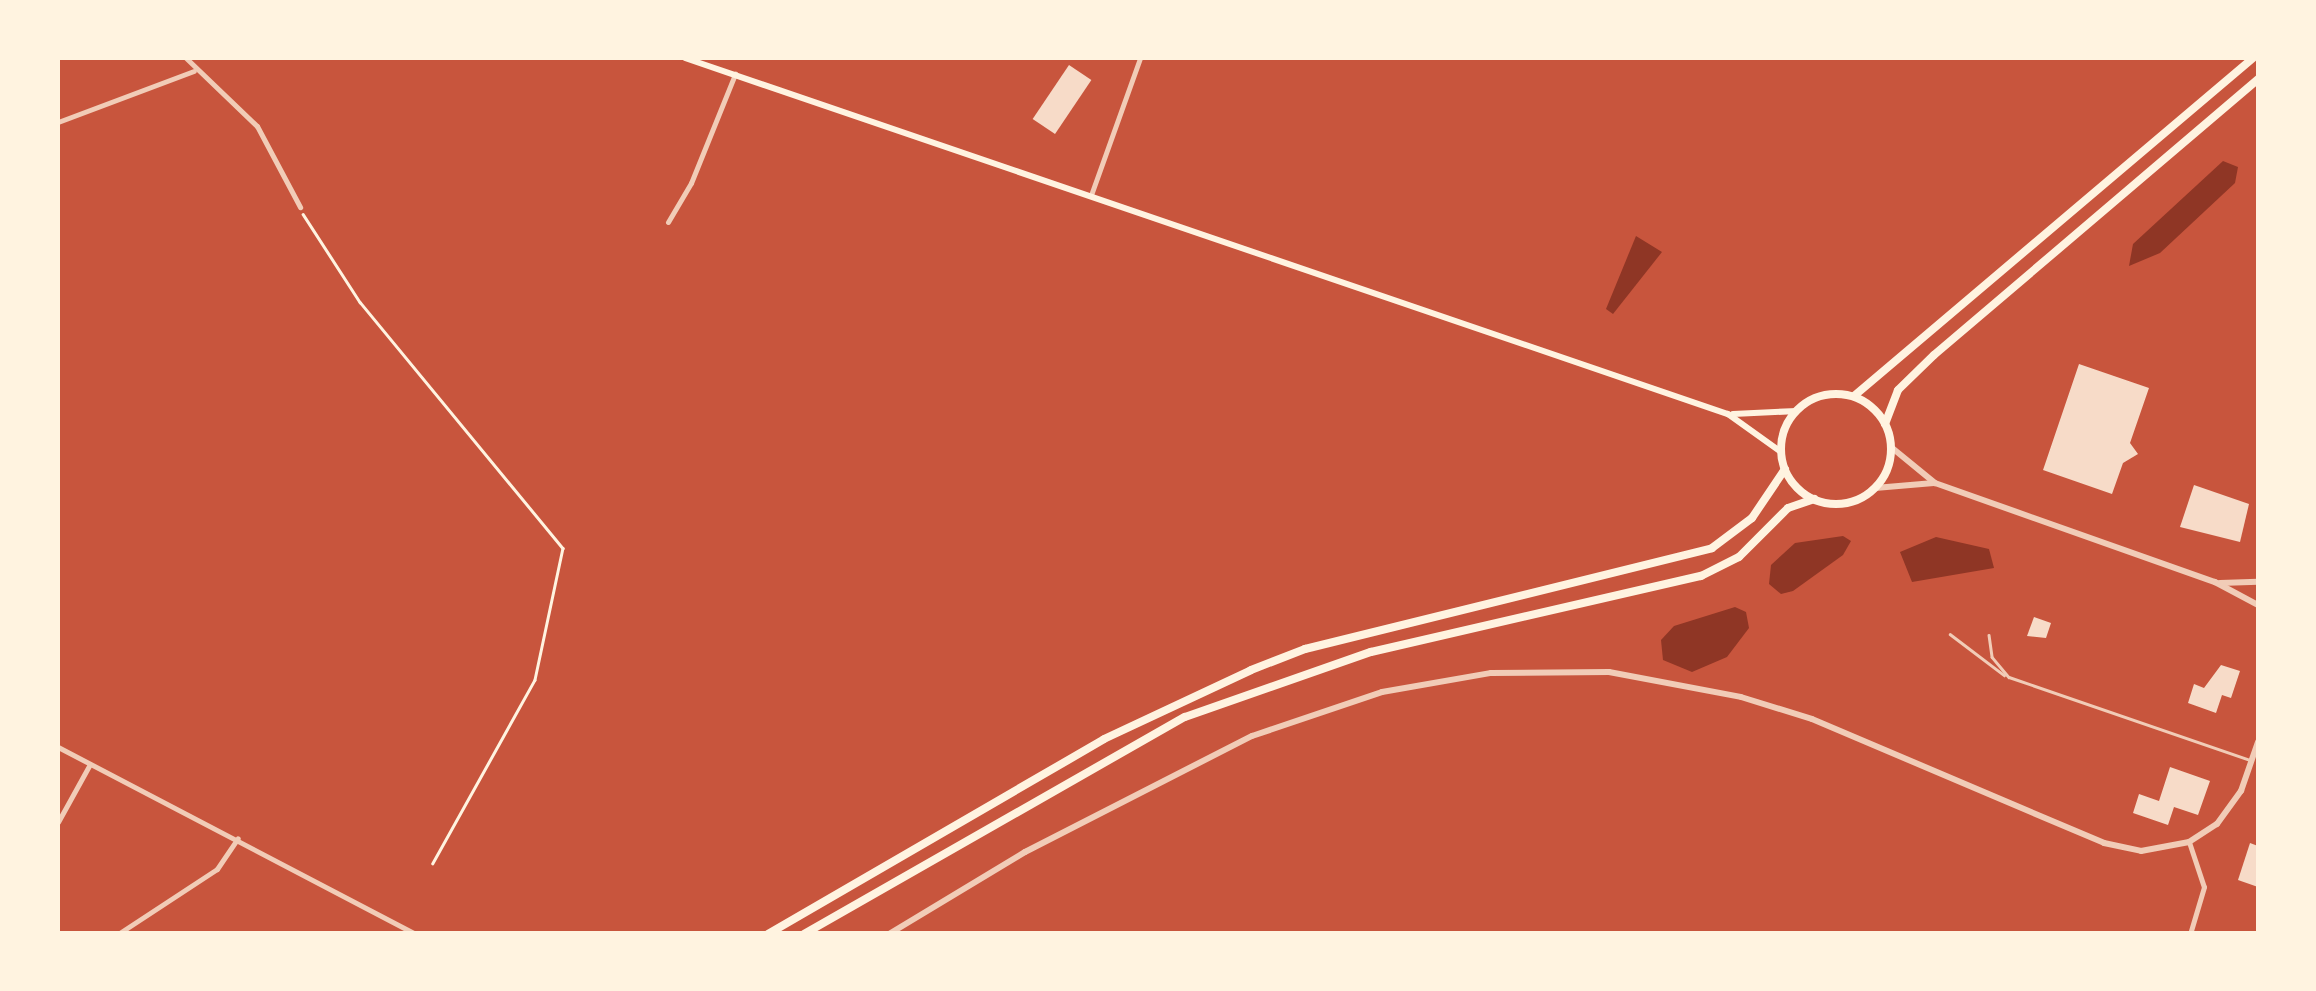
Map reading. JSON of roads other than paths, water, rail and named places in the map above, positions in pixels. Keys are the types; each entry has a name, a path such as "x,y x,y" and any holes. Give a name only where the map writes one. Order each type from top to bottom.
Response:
{"main road":[{"path":"684,58 1728,414 1782,452"},
{"path":"1854,396 2253,58"},
{"path":"804,934 1186,717 1371,652 1701,576 1739,557 1788,508 1814,500 1840,504 1875,488 1891,447 1885,424 1892,398 1922,366 2258,79"},
{"path":"1728,414 1797,411 1824,395 1854,396 1885,424"},
{"path":"1797,411 1782,452 1785,468 1814,500"},
{"path":"768,934 1104,739 1251,670 1305,649 1712,548 1752,518 1785,468"}],"street":[{"path":"186,58 194,71 256,126 300,207"},
{"path":"1091,195 1140,58"},
{"path":"58,122 194,71"},
{"path":"668,222 691,184 735,74"},
{"path":"1891,447 1935,483 2215,582 2258,605"},
{"path":"1875,488 1935,483"},
{"path":"2215,582 2258,582"},
{"path":"889,934 1025,852 1252,736 1382,692 1491,673 1609,672 1741,696 1812,719 2104,844 2141,852 2189,842 2224,817 2255,761 2258,742"},
{"path":"58,747 416,934"},
{"path":"58,822 90,764"},
{"path":"118,934 217,869 238,838"},
{"path":"2189,842 2204,887 2190,934"}],"lane":[{"path":"1950,634 2009,677 2255,761"},
{"path":"1989,636 1992,657 2009,677"}]}
